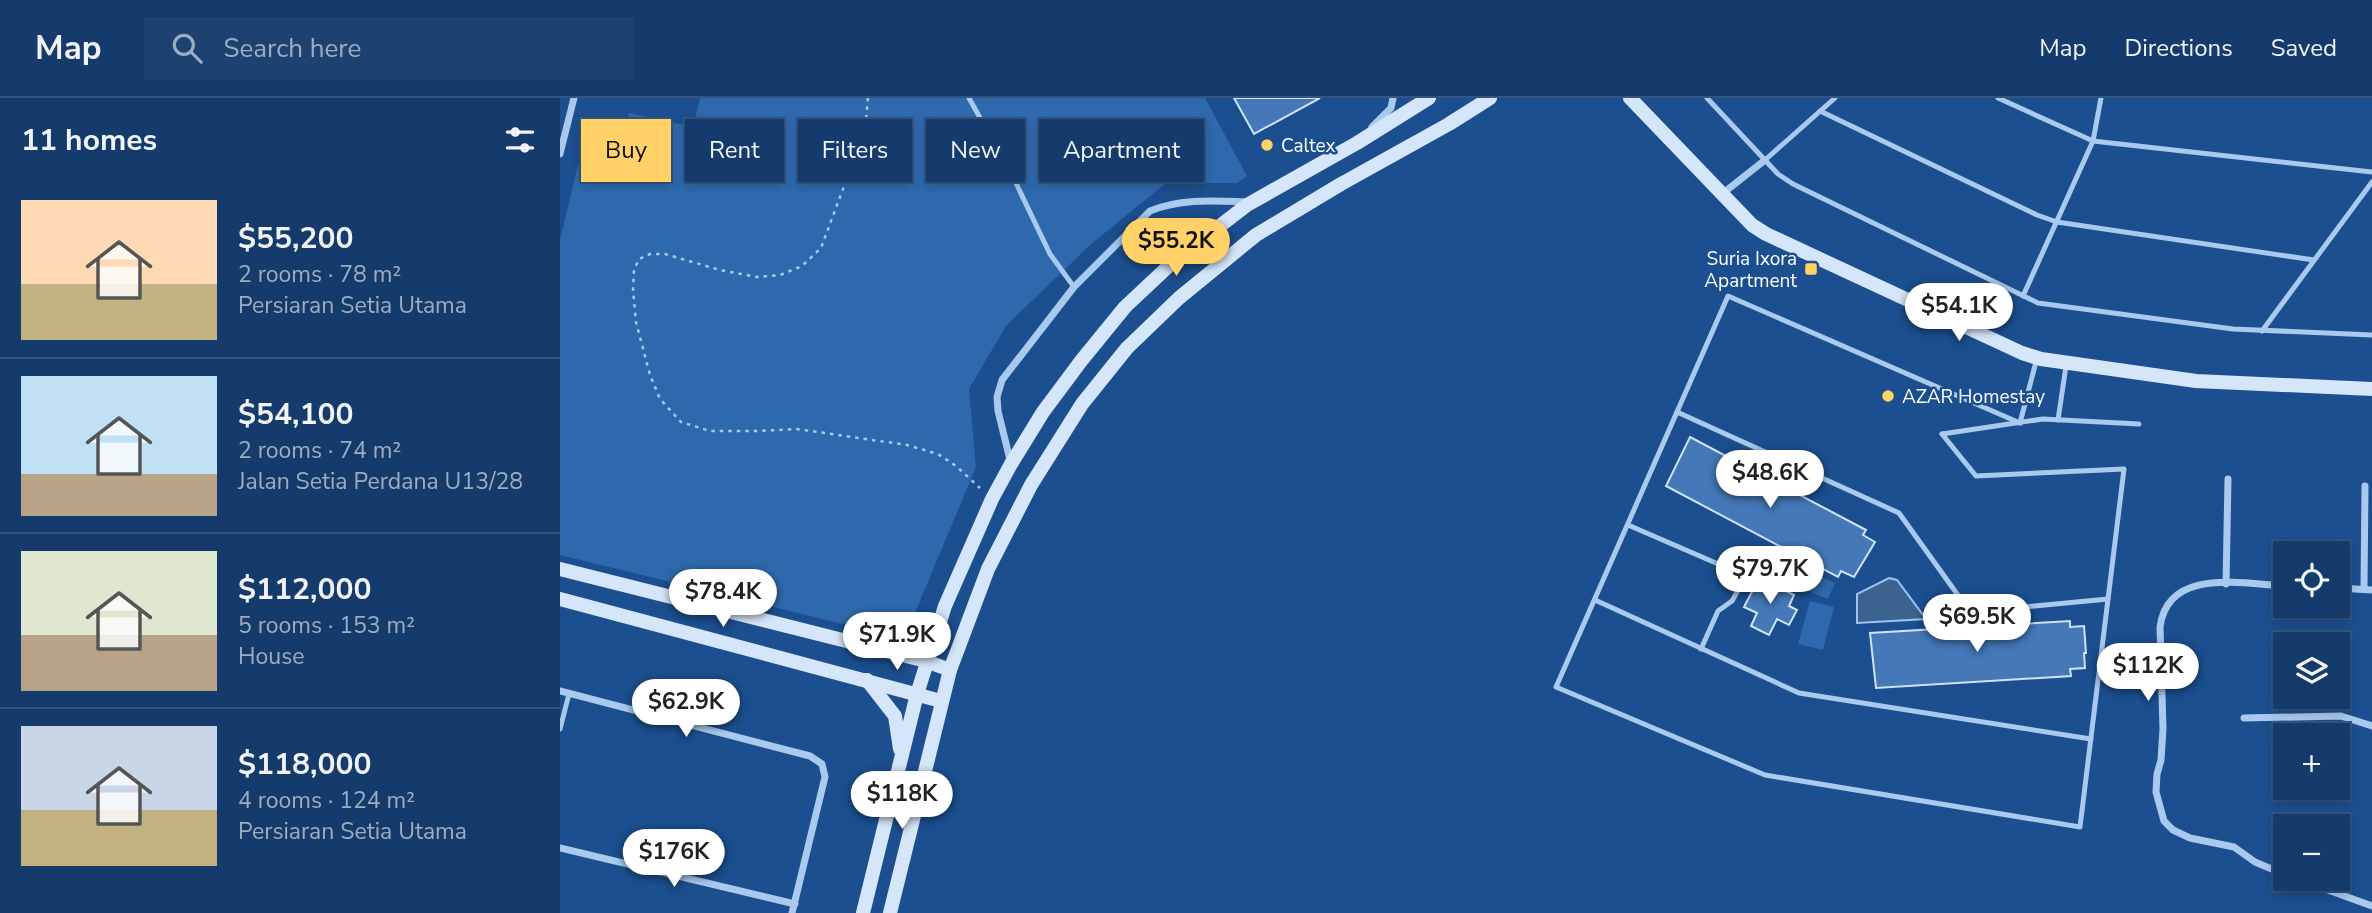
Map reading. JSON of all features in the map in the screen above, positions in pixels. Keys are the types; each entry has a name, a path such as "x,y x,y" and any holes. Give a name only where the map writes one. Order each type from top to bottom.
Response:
{"street":[{"path":"560,154 575,98"},
{"path":"1357,143 1391,108 1393,98"},
{"path":"863,913 926,661 950,595 992,499 1043,412 1125,307 1174,262 1253,202 1357,143 1429,98"},
{"path":"890,913 941,701 988,569 1031,485 1082,404 1128,348 1180,298 1256,235 1490,98"},
{"path":"1630,98 1752,225 1766,234 2022,353 2067,363 2196,381 2372,389"},
{"path":"560,110 571,112"},
{"path":"1722,194 1765,160"},
{"path":"1011,464 998,411 997,397 1002,380 1074,288 1150,211 1187,201 1253,202"},
{"path":"2226,584 2228,479"},
{"path":"2350,588 2368,589 2365,486"},
{"path":"560,569 926,661 950,670"},
{"path":"2273,586 2192,586 2177,593 2168,603 2162,614 2160,627 2163,729 2155,792 2164,821 2173,830 2190,838 2234,847 2255,862 2273,870"},
{"path":"560,599 941,701"},
{"path":"867,681 895,716 902,757"},
{"path":"560,691 810,756 822,764 825,777 792,913"},
{"path":"2244,718 2341,716 2372,726"},
{"path":"560,848 794,904"},
{"path":"2331,891 2372,906"}],"lane":[{"path":"969,98 1014,178 1051,254 1074,288"},
{"path":"1707,98 1778,174 1793,184 2038,303 2233,329 2371,334"},
{"path":"1765,160 1835,98"},
{"path":"1998,98 2093,141 2372,172"},
{"path":"2023,296 2093,141 2101,98"},
{"path":"1820,111 2037,215 2057,222 2314,260"},
{"path":"2262,331 2372,182"},
{"path":"2020,423 1728,296 1556,687 1765,775 2080,827 2124,469 1976,476 1942,434 2020,423 2043,419 2139,424"},
{"path":"2020,423 2037,358"},
{"path":"2058,420 2067,363"},
{"path":"1677,412 1899,513 1970,612 2108,599"},
{"path":"1628,525 1746,576 1732,601 1718,611 1701,649"},
{"path":"1595,600 1799,693 2091,739"},
{"path":"560,729 569,694"}],"path":[{"path":"867,98 864,130 821,248 802,266 780,275 757,277 720,270 665,254 650,254 639,259 634,270 633,289 636,322 650,375 660,399 681,422 710,431 797,429 907,444 938,454 956,466 992,499"}],"shaded area":[{"path":"700,98 1205,98 1247,176 1237,183 1166,183 1090,245 1006,326 969,389 976,467 904,639 560,555 560,240 581,152 581,182 671,182 671,122 685,125 685,182 784,182 784,119 695,119"},
{"path":"629,113 656,119 628,119"},
{"path":"1772,556 1799,568 1792,584 1765,573"},
{"path":"1808,571 1835,583 1828,599 1801,588"},
{"path":"1889,578 1897,580 1926,619 1857,623 1857,594"},
{"path":"1810,601 1834,607 1823,650 1798,644"}],"building":[{"path":"1234,98 1320,98 1254,134"},
{"path":"1690,437 1866,530 1863,535 1875,542 1854,577 1841,571 1838,577 1666,486"},
{"path":"1759,578 1794,595 1789,606 1797,610 1789,625 1777,619 1769,635 1751,626 1757,613 1744,607"},
{"path":"2070,621 2070,627 2084,626 2086,653 2085,668 2070,669 2071,676 1876,688 1870,633"}],"place":[{"name":"Caltex","path":"1267,145"},
{"name":"Suria Ixora Apartment","path":"1811,269"},
{"name":"AZAR Homestay","path":"1888,396"}]}
